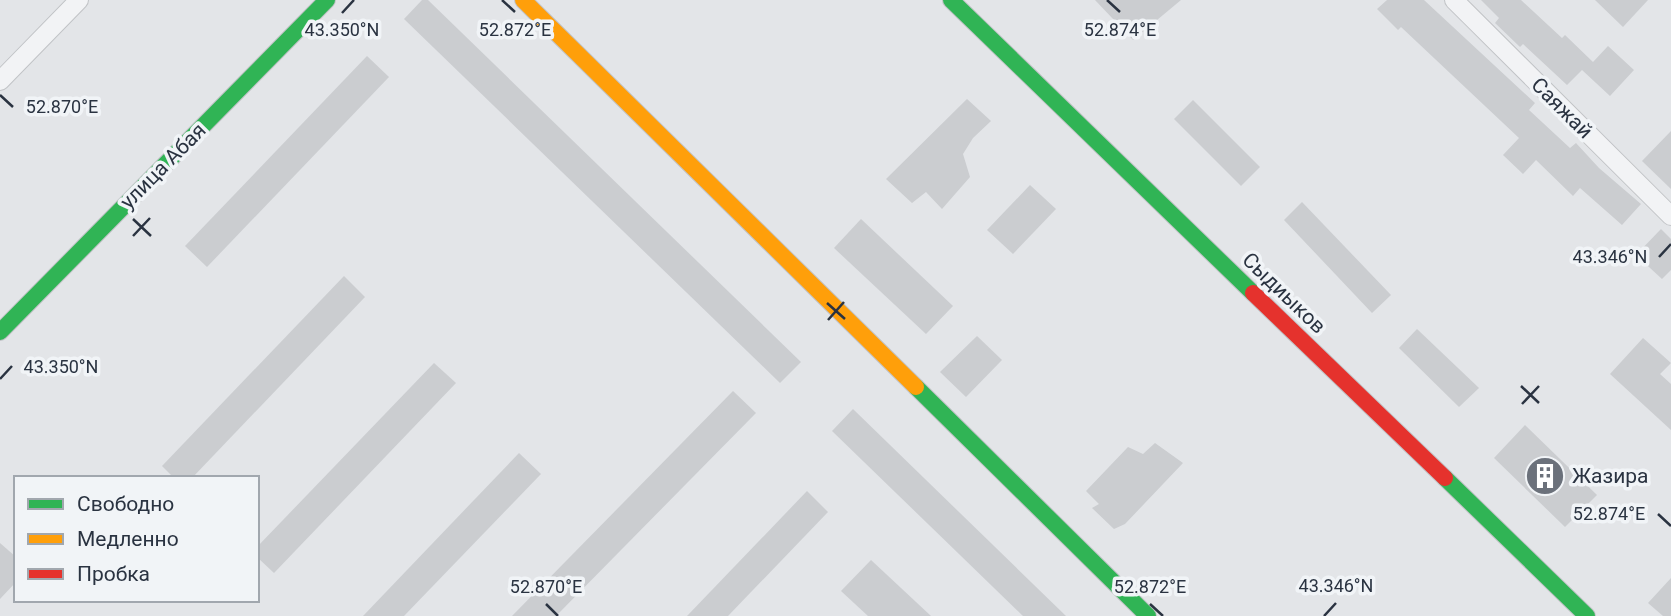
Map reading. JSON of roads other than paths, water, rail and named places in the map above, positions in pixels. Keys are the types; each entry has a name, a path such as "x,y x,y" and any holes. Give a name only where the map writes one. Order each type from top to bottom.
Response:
{"street":[{"path":"0,81 79,0"},
{"name":"улица Абая","path":"3,323 327,0"},
{"path":"523,0 1149,616"},
{"name":"Сыдиыков","path":"951,0 1584,615"},
{"name":"Саяжай","path":"1454,0 1671,216"}],"place":[{"name":"Жазира","path":"1545,476"}]}
